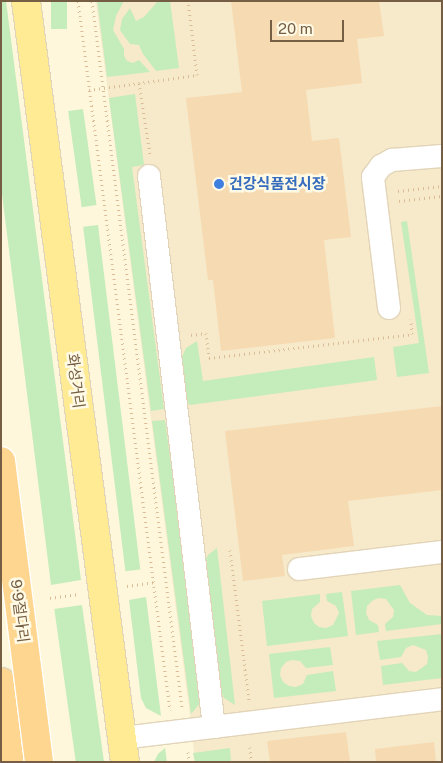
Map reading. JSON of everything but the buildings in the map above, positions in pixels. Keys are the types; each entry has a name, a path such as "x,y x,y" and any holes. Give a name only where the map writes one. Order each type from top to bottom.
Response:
{"highway":[{"name":"9·9절다리","path":"1,461 39,762"},
{"path":"1,682 11,762"}],"main road":[{"name":"화성거리","path":"26,1 124,750"}],"street":[{"path":"400,311 375,198 373,177 381,166 392,160 442,156"},
{"path":"149,176 214,726"},
{"path":"299,569 442,552"},
{"path":"124,750 179,731 442,699"}],"path":[{"path":"78,1 179,731 189,762"},
{"path":"92,1 104,87 179,731"},
{"path":"89,90 197,75 188,1"},
{"path":"139,83 151,162 149,176"},
{"path":"375,198 442,186"},
{"path":"375,198 442,196"},
{"path":"168,338 206,333 209,358 412,334 400,311"},
{"path":"230,550 251,722 251,762"}],"shaded area":[{"path":"96,1 442,1 442,762 195,762"}],"green space":[{"path":"1,1 6,1 81,580 51,585 1,186"},
{"path":"51,1 67,1 67,29 51,29"},
{"path":"97,1 124,1 116,16 113,30 124,49 124,56 127,61 133,63 139,60 150,72 107,77"},
{"path":"158,1 170,1 179,68 156,71 143,54 139,45 130,44 120,30 122,19 130,8 136,21 144,17"},
{"path":"135,94 144,165 132,167 164,409 151,411 109,98"},
{"path":"83,109 96,205 82,207 68,111"},
{"path":"407,221 429,373 397,377 393,347 419,343 401,222"},
{"path":"98,225 140,569 125,571 83,227"},
{"path":"197,341 203,381 374,357 377,380 190,405 186,401 181,359 186,348"},
{"path":"165,420 202,695 201,702 191,714 152,421"},
{"path":"217,548 235,705 224,698 221,691 205,561 208,555"},
{"path":"400,585 410,603 427,615 442,616 442,624 386,631 385,624 393,617 394,610 386,599 378,598 367,606 366,613 369,620 378,625 379,632 356,635 351,591"},
{"path":"342,592 348,636 267,646 262,601 320,594 320,602 312,609 311,616 314,623 319,627 326,628 333,625 339,613 336,606 327,601 326,594"},
{"path":"146,597 161,716 146,708 141,698 129,600"},
{"path":"82,605 104,761 76,762 54,609"},
{"path":"442,634 442,678 383,685 381,666 402,663 409,671 416,672 427,664 428,657 426,650 413,645 406,648 401,657 380,660 377,641"},
{"path":"330,647 333,665 306,668 300,661 292,660 286,662 281,668 280,675 283,682 289,686 296,687 303,684 307,675 333,671 336,691 274,698 269,654"},
{"path":"165,748 167,762 154,762 158,754"},
{"path":"230,748 231,762 195,762 193,753"}],"place":[{"name":"건강식품전시장","path":"219,184"}]}
